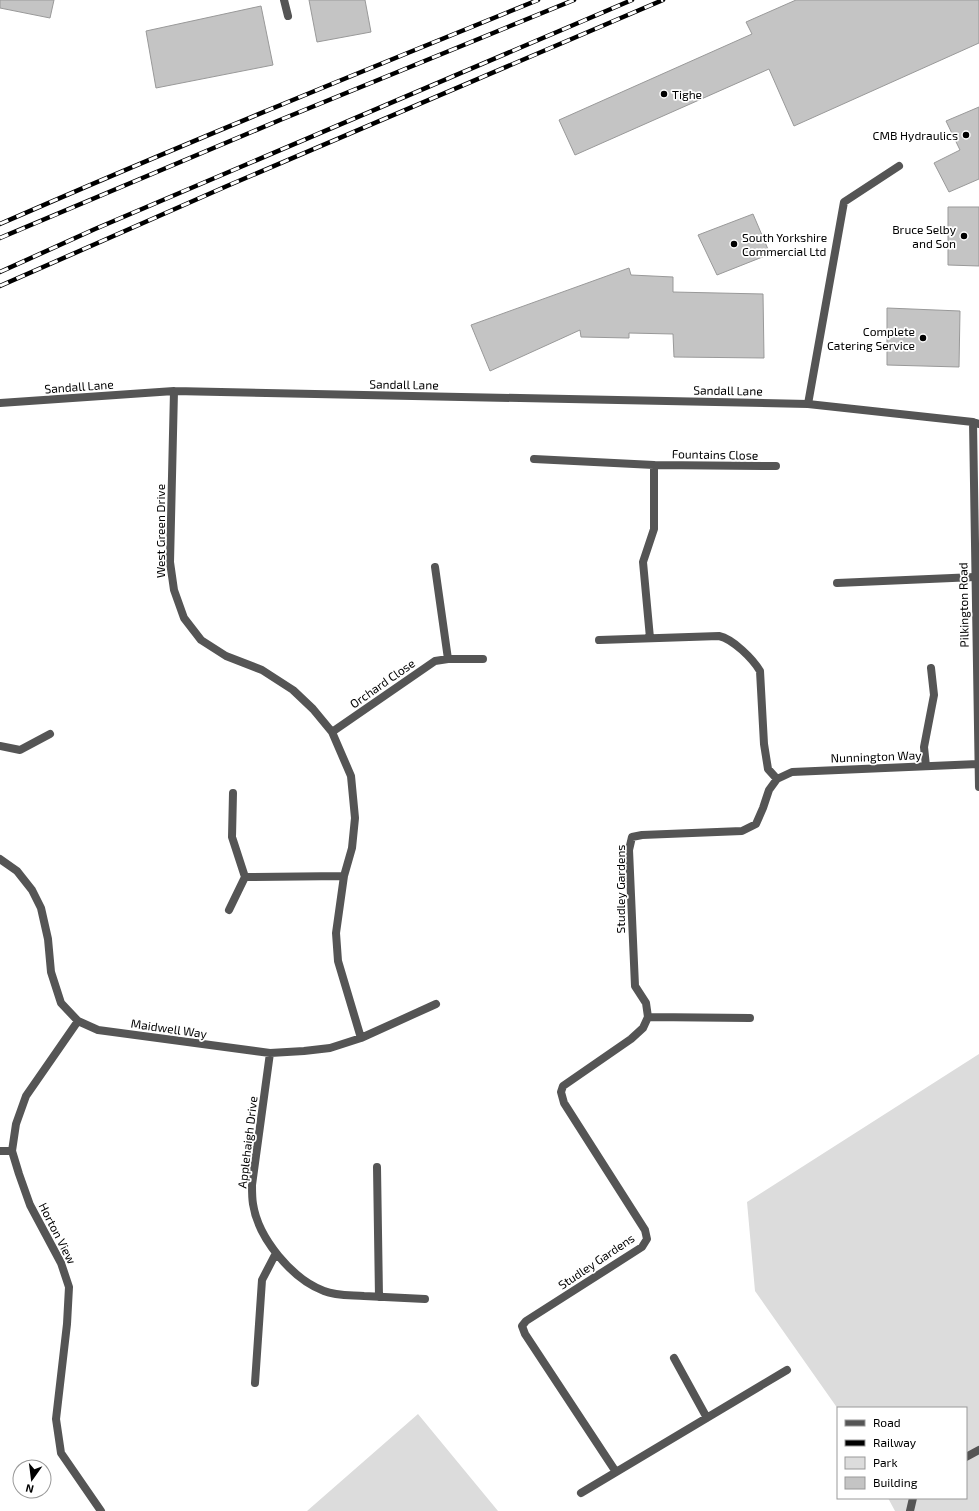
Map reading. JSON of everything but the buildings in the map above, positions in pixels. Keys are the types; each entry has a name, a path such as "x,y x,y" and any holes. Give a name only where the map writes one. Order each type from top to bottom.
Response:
{"street":[{"path":"284,0 288,16"},
{"path":"808,404 844,202 899,166"},
{"name":"Sandall Lane","path":"0,403 174,391 808,404 976,423"},
{"name":"West Green Drive","path":"174,391 170,562 174,590 184,618 201,640 226,656 262,670 292,690 313,709 332,732 351,776 356,818 352,848 344,876 336,933 338,961 361,1038"},
{"name":"Pilkington Road","path":"976,423 975,577 979,787"},
{"name":"Fountains Close","path":"534,459 654,465 776,466"},
{"name":"Fountains Close","path":"650,638 643,562 654,529 654,465"},
{"path":"435,567 448,658"},
{"path":"837,584 975,577"},
{"path":"599,640 719,636 727,638 756,664 760,671 764,744 768,769 778,779"},
{"name":"Orchard Close","path":"332,732 435,661 448,658 483,659"},
{"path":"926,766 924,747 934,695 931,668"},
{"path":"0,746 20,750 50,734"},
{"name":"Nunnington Way","path":"778,779 792,772 978,764"},
{"name":"Studley Gardens","path":"616,1472 525,1334 522,1326 526,1321 642,1247 647,1240 645,1230 564,1103 561,1092 563,1086 631,1039 643,1028 648,1017 646,1003 635,986 629,850 632,838 642,835 742,831 756,824 763,808 768,790 778,779"},
{"path":"229,910 244,878 232,837 233,793"},
{"name":"Maidwell Way","path":"0,859 17,871 32,890 41,908 48,939 51,972 61,1003 78,1021 98,1030 270,1053 304,1051 330,1048 361,1038 436,1004"},
{"path":"244,878 344,876"},
{"path":"648,1017 750,1018"},
{"name":"Horton View","path":"78,1021 26,1096 16,1124 12,1151 30,1206 61,1263 69,1287 67,1324 56,1419 61,1453 101,1511"},
{"name":"Applehaigh Drive","path":"270,1053 252,1185 253,1204 259,1225 276,1253 295,1273 324,1291 379,1297 425,1299"},
{"path":"0,1151 12,1151"},
{"path":"377,1167 379,1297"},
{"path":"255,1383 262,1280 276,1253"},
{"path":"674,1358 707,1418"},
{"path":"582,1493 786,1370"},
{"path":"967,1456 979,1450"},
{"path":"910,1511 913,1499"}],"green space":[{"path":"979,1054 979,1511 895,1511 889,1499 967,1499 967,1407 837,1408 755,1291 747,1202"},
{"path":"418,1414 498,1511 307,1511"}],"railway":[{"path":"0,224 201,138 538,0"},
{"path":"0,238 280,120 574,0"},
{"path":"0,272 95,229 632,0"},
{"path":"0,286 227,186 663,0"}],"place":[{"name":"Tighe","path":"664,94"},
{"name":"CMB Hydraulics","path":"966,135"},
{"name":"Bruce Selby and Son","path":"964,236"},
{"name":"South Yorkshire Commercial Ltd","path":"734,244"},
{"name":"Complete Catering Service","path":"923,338"}]}
